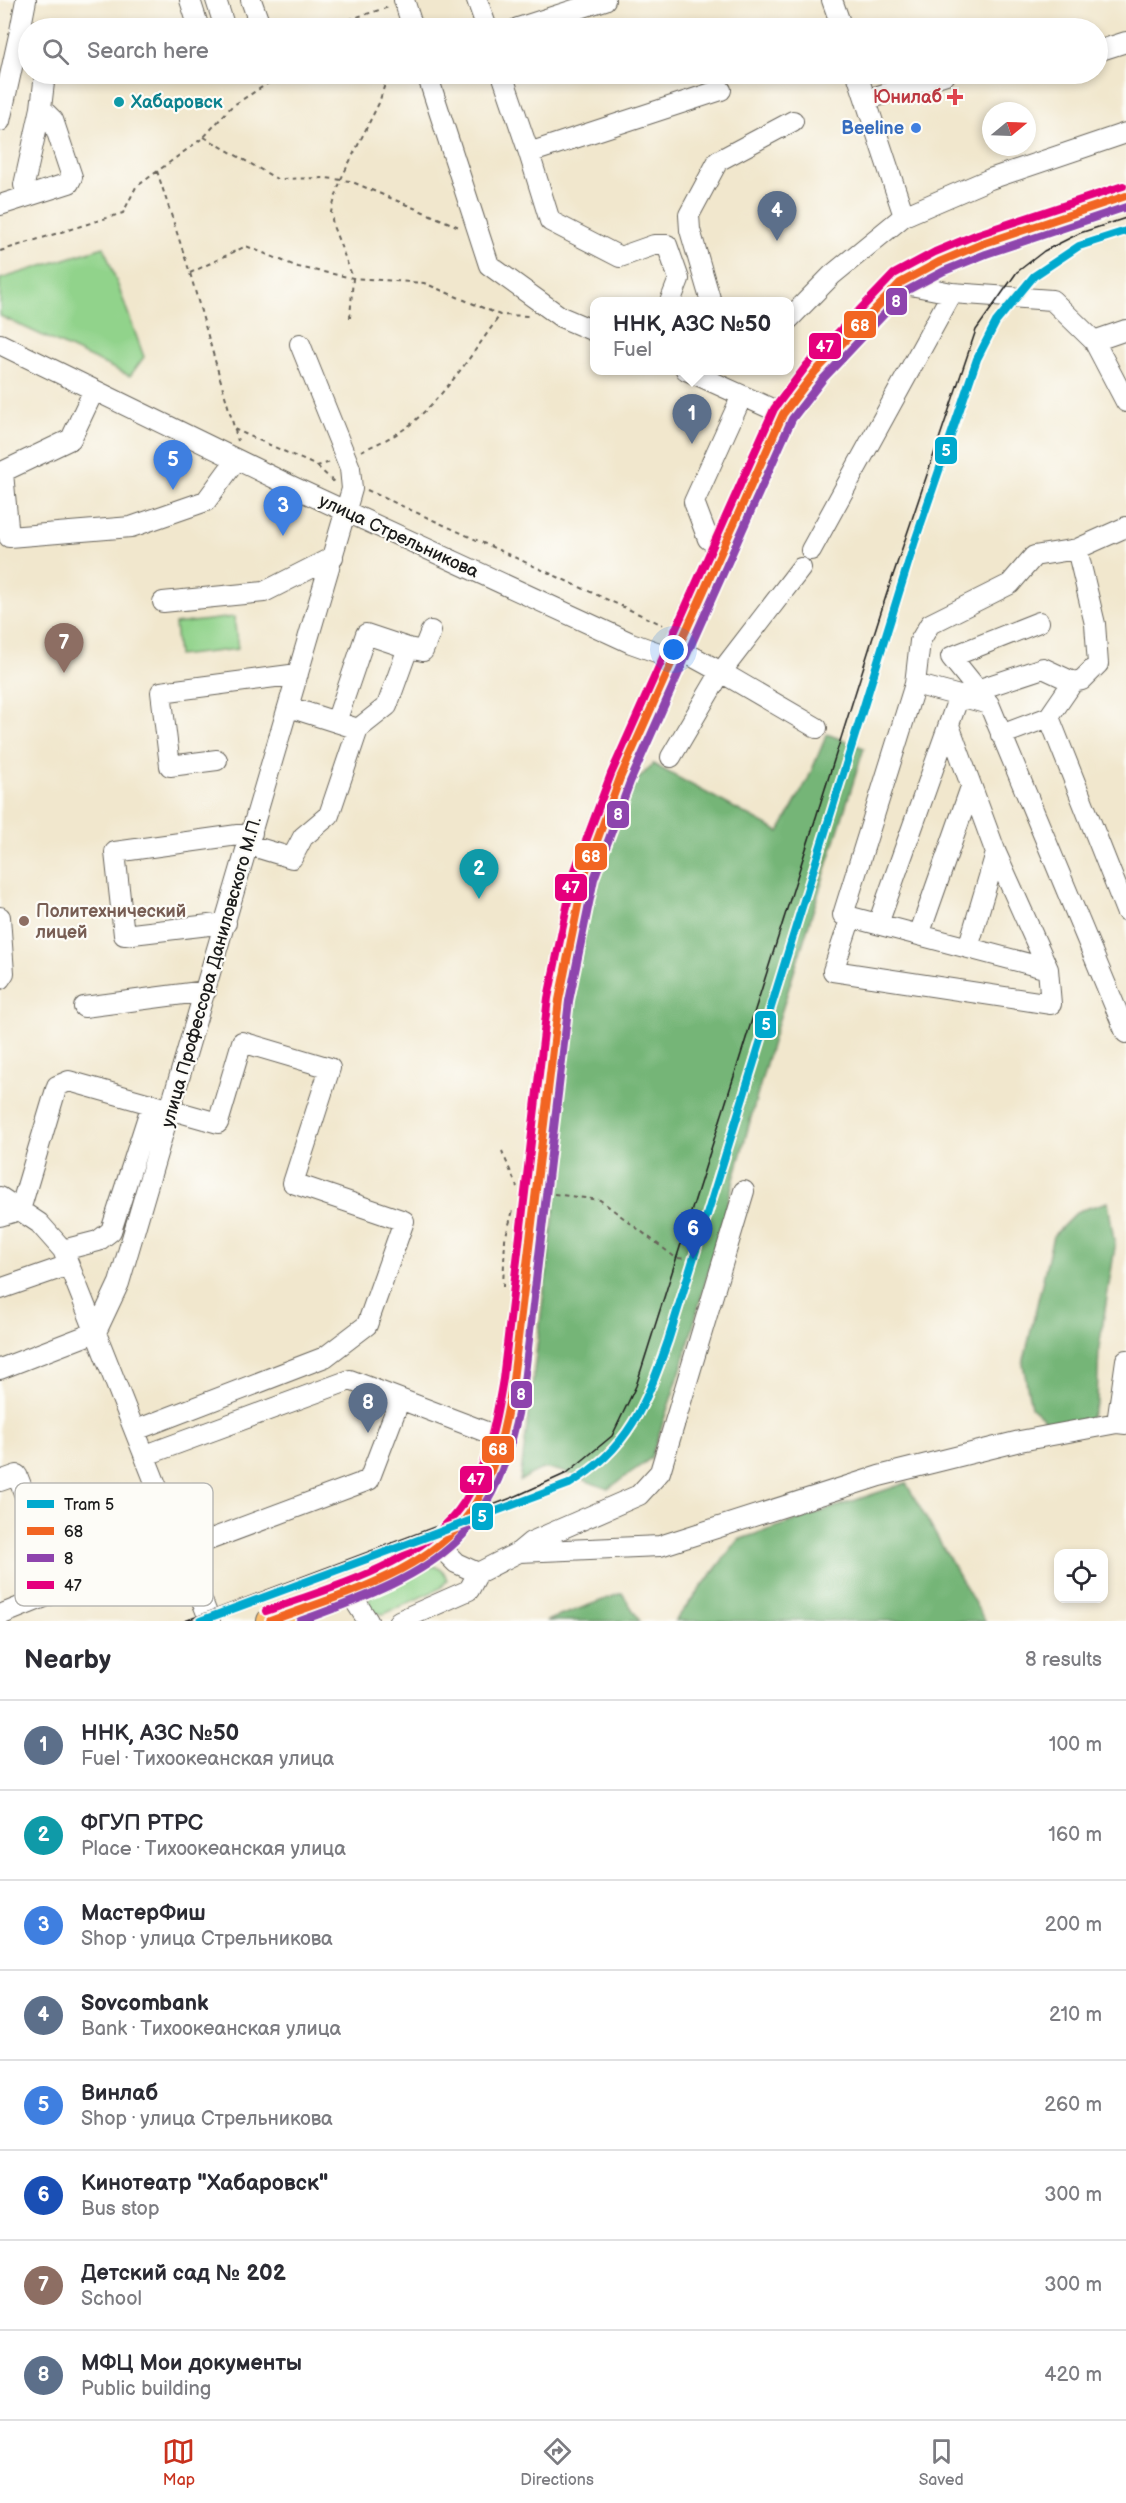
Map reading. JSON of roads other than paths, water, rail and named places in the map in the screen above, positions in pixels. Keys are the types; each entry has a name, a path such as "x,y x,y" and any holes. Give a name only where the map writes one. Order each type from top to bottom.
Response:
{"main road":[{"path":"270,1621 424,1556 470,1513 492,1470 510,1400 537,1199 560,986 579,896 614,793 783,414 815,372 900,283 939,262 982,244 1126,196"}],"street":[{"path":"25,18 26,0"},
{"path":"190,0 196,18"},
{"path":"216,0 222,18"},
{"path":"251,0 257,18"},
{"path":"477,0 483,18"},
{"path":"549,18 605,0"},
{"path":"832,0 838,18"},
{"path":"404,1 410,18"},
{"path":"1108,48 1126,42"},
{"path":"0,121 18,56"},
{"path":"28,196 24,185 41,108 44,84"},
{"path":"430,84 489,265 561,317 590,329"},
{"path":"505,84 550,221 620,257 654,245 667,245 679,279 672,297"},
{"path":"860,84 904,216"},
{"path":"866,100 915,84"},
{"path":"529,153 721,90"},
{"path":"0,205 69,183 72,177 53,120 41,108"},
{"path":"710,297 690,230 689,215 718,161 793,121"},
{"path":"794,314 832,275 904,216 990,179 1126,133"},
{"path":"900,283 952,293 1052,300 1094,341 1126,402"},
{"path":"811,550 952,293"},
{"path":"1094,341 1126,330"},
{"name":"улица Стрельникова","path":"0,344 94,390 238,453 346,511 631,643 675,653 721,672 817,728"},
{"name":"улица Профессора Даниловского М.П.","path":"96,1332 119,1283 333,556 352,483 346,457 300,344"},
{"path":"717,376 742,396 783,414"},
{"path":"94,390 70,439 2,473 9,537 131,527 206,501 238,453"},
{"path":"722,547 708,539 694,502 742,396"},
{"path":"1048,969 843,915 915,684 920,641 930,624 1010,585 1034,556 1077,549 1126,527"},
{"path":"878,924 950,728 975,697 1043,668 1073,682 1082,680 1098,664 1095,624 1077,549"},
{"path":"163,602 264,592 333,556"},
{"path":"671,757 721,672 801,568"},
{"path":"1039,622 951,657 975,697 1002,735 1126,1033"},
{"path":"336,722 366,634 423,651 431,631"},
{"path":"226,923 124,935 115,852 250,839 292,858 303,837 329,815 358,729 387,706 408,648"},
{"path":"217,760 170,766 161,692 298,674"},
{"path":"1002,735 1049,717 1073,682"},
{"path":"915,684 975,697"},
{"path":"289,707 358,729"},
{"path":"1049,717 1126,911"},
{"path":"851,917 833,971 1051,1004 1048,969 996,853 950,728"},
{"path":"920,936 971,787"},
{"path":"968,948 996,853"},
{"path":"0,917 4,973 0,979"},
{"path":"84,1007 206,991"},
{"path":"20,1210 57,1086 69,1081 218,1123 242,1042 330,1068 293,1183 404,1221 367,1325 325,1357 136,1430"},
{"path":"0,1289 66,1258 98,1241 111,1231 152,1104"},
{"path":"399,1621 469,1590 478,1573 519,1552 531,1542 639,1495 660,1472 744,1191"},
{"path":"0,1197 39,1223 66,1258 157,1483"},
{"path":"0,1216 20,1210"},
{"path":"0,1369 96,1332"},
{"path":"519,1552 660,1546 879,1476 1020,1441 1122,1423 1126,1360"},
{"path":"146,1455 350,1380 502,1438"},
{"path":"213,1538 369,1480 400,1399"},
{"path":"0,1481 17,1475 20,1483"},
{"path":"438,1545 456,1563 478,1573"},
{"path":"348,1590 368,1621"},
{"path":"0,1615 22,1606"},
{"path":"204,1606 210,1621"}],"tram line":[{"path":"185,1621 514,1497 567,1473 612,1436 636,1386 886,596 976,330 1017,272 1044,251 1080,233 1126,218"},
{"name":"5","path":"200,1621 569,1484 607,1456 633,1423 652,1385 668,1341 914,544 977,359 996,322 1034,276 1079,246 1126,231"}],"place":[{"name":"Юнилаб","path":"955,97"},
{"name":"Хабаровск","path":"119,102"},
{"name":"Beeline","path":"916,128"},
{"name":"Sovcombank","path":"777,241"},
{"name":"ННК, АЗС №50","path":"692,444"},
{"name":"Винлаб","path":"173,490"},
{"name":"МастерФиш","path":"283,536"},
{"name":"Детский сад № 202","path":"64,673"},
{"name":"ФГУП РТРС","path":"479,899"},
{"name":"Политехнический лицей","path":"24,921"},
{"name":"Кинотеатр \"Хабаровск\"","path":"693,1259"},
{"name":"МФЦ Мои документы","path":"368,1433"}]}
